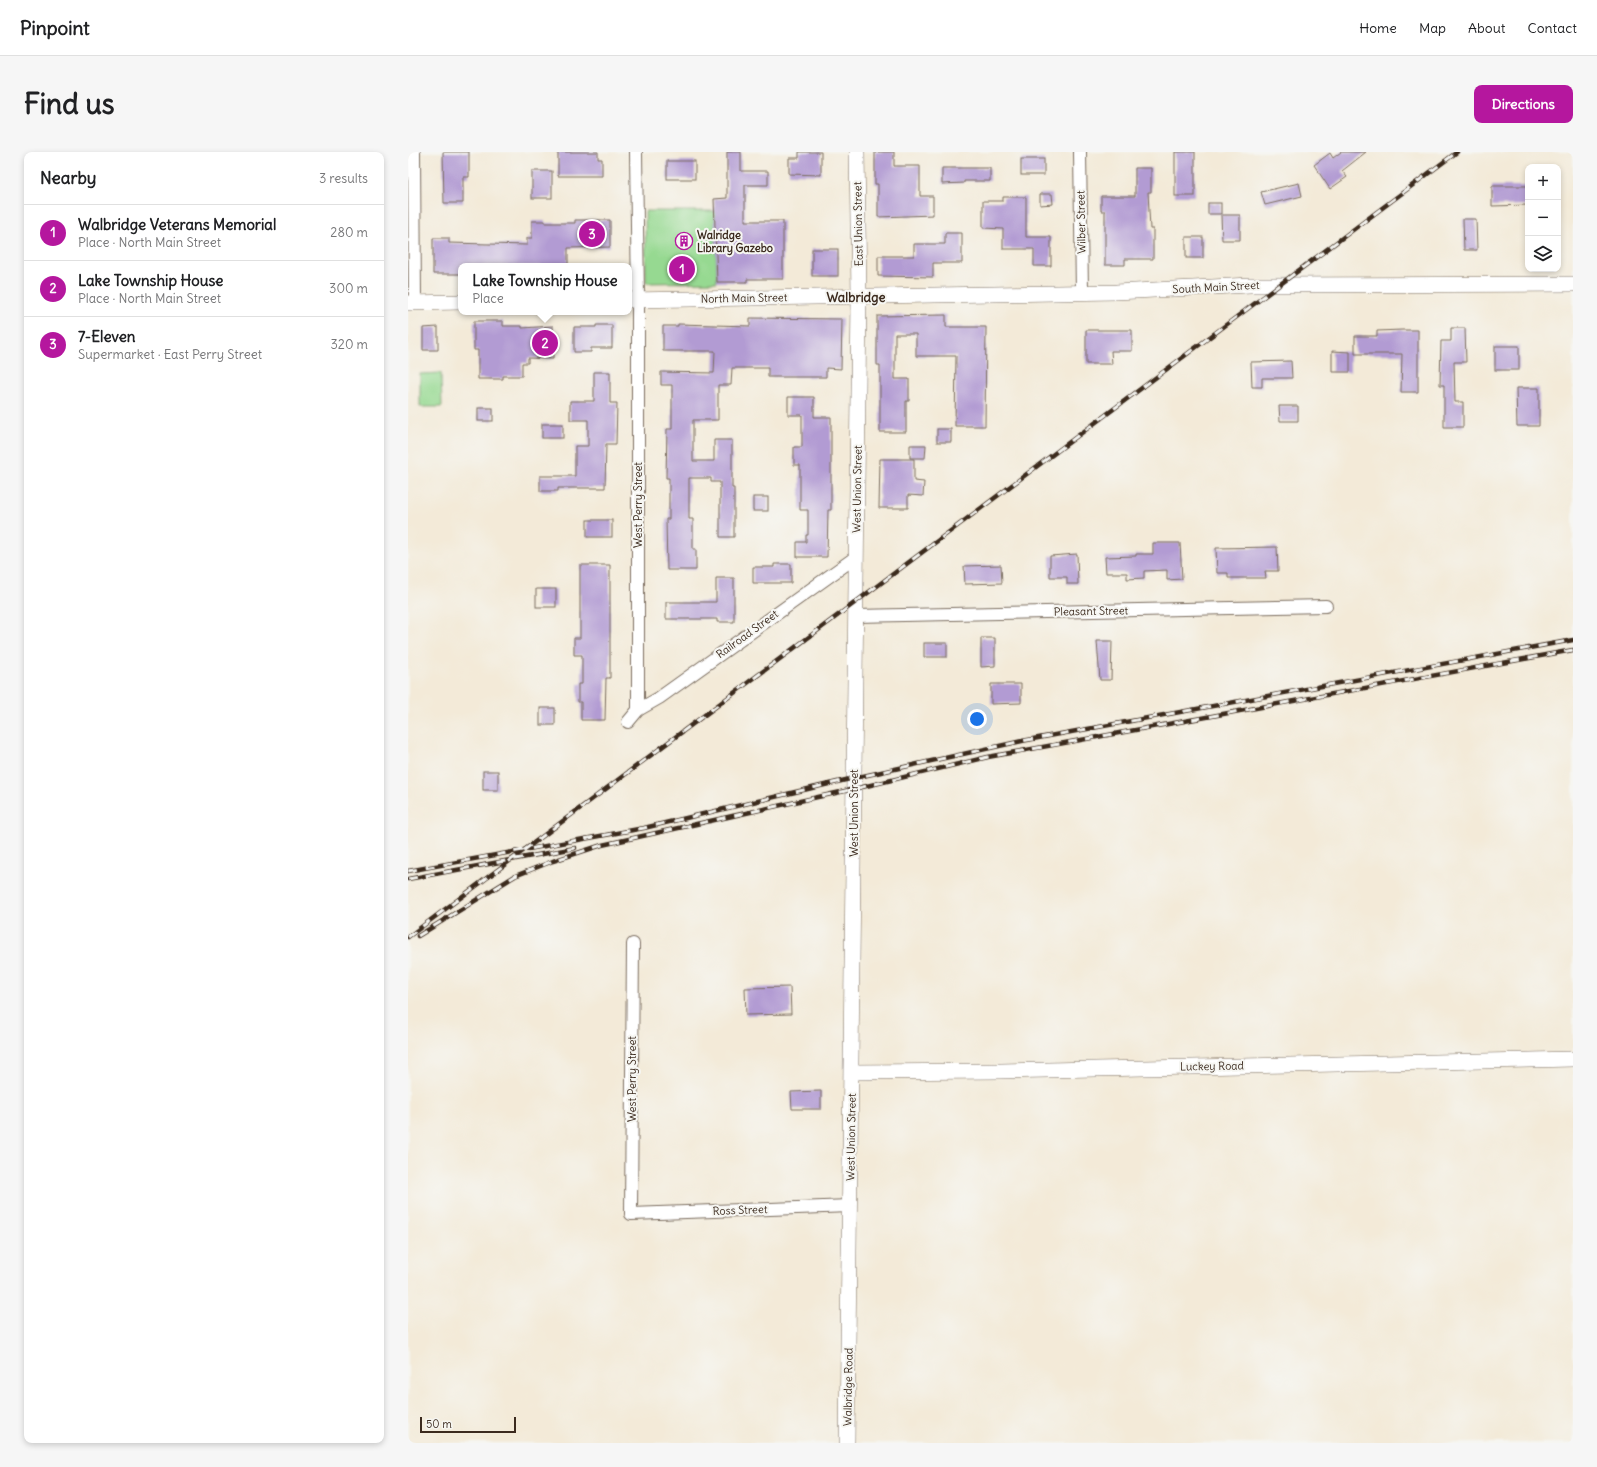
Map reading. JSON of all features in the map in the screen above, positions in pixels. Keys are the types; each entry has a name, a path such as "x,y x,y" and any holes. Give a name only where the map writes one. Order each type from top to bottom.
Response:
{"street":[{"path":"414,152 412,303 458,302"},
{"name":"West Perry Street","path":"636,152 634,300 638,710"},
{"name":"East Union Street","path":"857,152 859,296"},
{"name":"Wilber Street","path":"1080,152 1082,292"},
{"name":"South Main Street","path":"859,296 1082,292 1250,285 1573,284"},
{"name":"North Main Street","path":"634,300 859,296"},
{"name":"West Union Street","path":"849,1330 859,296"},
{"name":"Railroad Street","path":"638,710 659,698 856,557"},
{"name":"Pleasant Street","path":"856,616 1326,606"},
{"path":"628,722 638,710"},
{"name":"West Perry Street","path":"631,1214 633,944"},
{"name":"Luckey Road","path":"852,1072 1001,1071 1573,1059"},
{"name":"Ross Street","path":"631,1214 850,1206"},
{"name":"Walbridge Road","path":"847,1443 849,1330"}],"green space":[{"path":"645,211 715,211 717,282 646,283"},
{"path":"441,373 442,407 420,407 420,374"}],"building":[{"path":"443,152 469,152 469,177 463,177 463,203 444,203"},
{"path":"558,152 598,152 598,159 602,159 602,176 558,176"},
{"path":"727,152 741,152 741,171 768,171 768,185 745,185 745,221 783,221 783,279 747,279 747,282 717,282 714,199 727,198"},
{"path":"799,152 821,152 821,175 789,174 789,158 799,158"},
{"path":"875,152 894,152 894,166 920,166 920,196 933,196 933,215 878,217 878,184 875,184"},
{"path":"1175,152 1195,152 1195,196 1175,196"},
{"path":"1341,152 1366,152 1342,171 1347,177 1330,189 1314,165 1330,153 1333,158"},
{"path":"1021,159 1044,159 1044,175 1021,175"},
{"path":"667,161 695,161 695,179 667,179"},
{"path":"942,168 990,168 990,181 964,181 964,183 942,184"},
{"path":"1135,168 1151,168 1151,192 1148,192 1150,229 1153,229 1153,259 1125,259 1125,265 1105,265 1105,211 1101,211 1101,196 1135,196"},
{"path":"532,171 552,171 552,198 532,198"},
{"path":"1299,183 1302,196 1265,205 1261,192"},
{"path":"1492,186 1525,186 1525,205 1492,206"},
{"path":"1040,194 1052,194 1053,204 1040,205"},
{"path":"1003,197 1026,197 1026,237 1051,237 1051,266 1034,266 1034,249 1003,249 1003,229 983,228 983,201 1003,201"},
{"path":"1208,203 1221,203 1221,214 1208,214"},
{"path":"1221,215 1240,215 1240,240 1222,240"},
{"path":"1463,219 1476,219 1477,250 1464,250"},
{"path":"575,220 610,220 610,247 568,248 568,263 458,263 458,274 433,274 433,238 449,238 449,243 527,245 527,238 532,238 532,221 545,221 545,223 575,223"},
{"path":"945,233 962,233 962,263 933,263 933,277 878,276 878,256 914,256 914,244 945,244"},
{"path":"1186,237 1203,237 1203,258 1186,258"},
{"path":"812,249 838,249 838,276 812,276"},
{"path":"946,315 946,327 986,327 985,426 955,426 956,356 916,356 916,334 895,334 895,379 909,379 909,401 906,401 906,432 880,432 880,365 877,365 877,316"},
{"path":"750,318 842,319 841,369 826,368 826,377 768,377 768,368 732,368 731,385 718,385 718,420 693,420 693,461 714,461 714,440 732,440 734,537 720,537 720,482 711,482 711,478 689,478 689,519 693,519 693,549 696,549 696,570 667,570 666,519 669,519 669,478 666,478 667,429 672,429 672,385 661,385 661,372 714,373 715,351 663,351 663,326 678,326 678,324 750,326"},
{"path":"474,321 503,321 503,326 522,326 522,328 553,326 553,359 528,358 528,363 522,363 522,376 503,376 503,379 478,379 478,350 474,350"},
{"path":"596,325 612,325 612,348 591,348 591,352 574,352 574,327 596,327"},
{"path":"438,327 438,350 423,350 423,328"},
{"path":"1451,328 1465,328 1466,362 1454,362 1455,402 1463,402 1463,427 1444,427 1444,385 1440,385 1441,341 1451,341"},
{"path":"1086,330 1132,330 1132,351 1111,351 1112,364 1086,364"},
{"path":"1418,330 1418,392 1401,392 1402,354 1355,354 1355,336 1377,336 1377,331"},
{"path":"1495,346 1519,346 1519,370 1495,370"},
{"path":"1332,351 1350,352 1350,372 1332,372"},
{"path":"1291,361 1292,378 1262,378 1262,387 1252,387 1251,362"},
{"path":"594,372 610,372 610,403 617,403 616,444 606,444 605,488 558,488 558,491 540,491 540,476 575,476 575,446 588,446 588,420 570,420 570,401 594,401"},
{"path":"1516,388 1539,388 1539,426 1517,426"},
{"path":"788,397 814,397 814,417 831,417 831,510 828,510 827,557 797,557 797,542 806,542 806,535 808,535 808,510 800,510 800,465 794,465 794,447 802,447 802,415 788,415"},
{"path":"1279,406 1298,406 1298,421 1280,421"},
{"path":"478,408 493,408 493,421 478,421"},
{"path":"542,424 563,424 563,438 542,438"},
{"path":"937,429 951,429 951,442 937,442"},
{"path":"910,445 926,445 925,458 910,458"},
{"path":"880,459 914,459 914,481 924,482 923,496 908,495 908,508 879,508"},
{"path":"753,497 768,497 768,511 753,511"},
{"path":"587,520 612,520 612,537 587,537"},
{"path":"1153,543 1180,543 1182,579 1167,580 1167,570 1144,571 1144,578 1127,579 1127,573 1106,573 1105,557 1153,554"},
{"path":"1277,547 1278,571 1265,571 1266,578 1228,578 1228,573 1217,573 1216,548"},
{"path":"1077,554 1078,584 1067,584 1067,577 1050,577 1050,556"},
{"path":"774,564 791,564 791,583 753,583 753,567 774,567"},
{"path":"580,565 610,565 610,678 606,678 605,720 581,720 581,702 578,702 578,684 582,684 582,655 574,655 574,638 580,638"},
{"path":"1001,565 1002,583 965,584 964,566"},
{"path":"716,578 734,578 734,622 717,622 717,619 666,619 666,602 716,602"},
{"path":"536,589 556,589 556,607 536,607"},
{"path":"981,638 995,638 995,666 981,667"},
{"path":"1097,641 1112,641 1111,680 1100,680"},
{"path":"924,643 947,643 947,657 924,657"},
{"path":"991,684 1021,684 1021,703 991,704"},
{"path":"540,708 555,708 555,725 540,725"},
{"path":"483,771 498,771 498,790 483,790"},
{"path":"790,987 791,1014 746,1015 745,988"},
{"path":"821,1091 821,1109 792,1109 791,1092"}],"railway":[{"path":"408,937 1457,152"},
{"path":"408,871 644,828 854,778 1022,741 1573,640"},
{"path":"418,936 515,876 553,861 602,845 854,789 988,757 1573,650"},
{"path":"408,879 575,848"}],"place":[{"name":"7-Eleven","path":"592,234"},
{"name":"Walridge Library Gazebo","path":"684,241"},
{"name":"Walbridge Veterans Memorial","path":"682,269"},
{"name":"Lake Township House","path":"545,343"}],"district":[{"name":"Walbridge","path":"856,297"}]}
